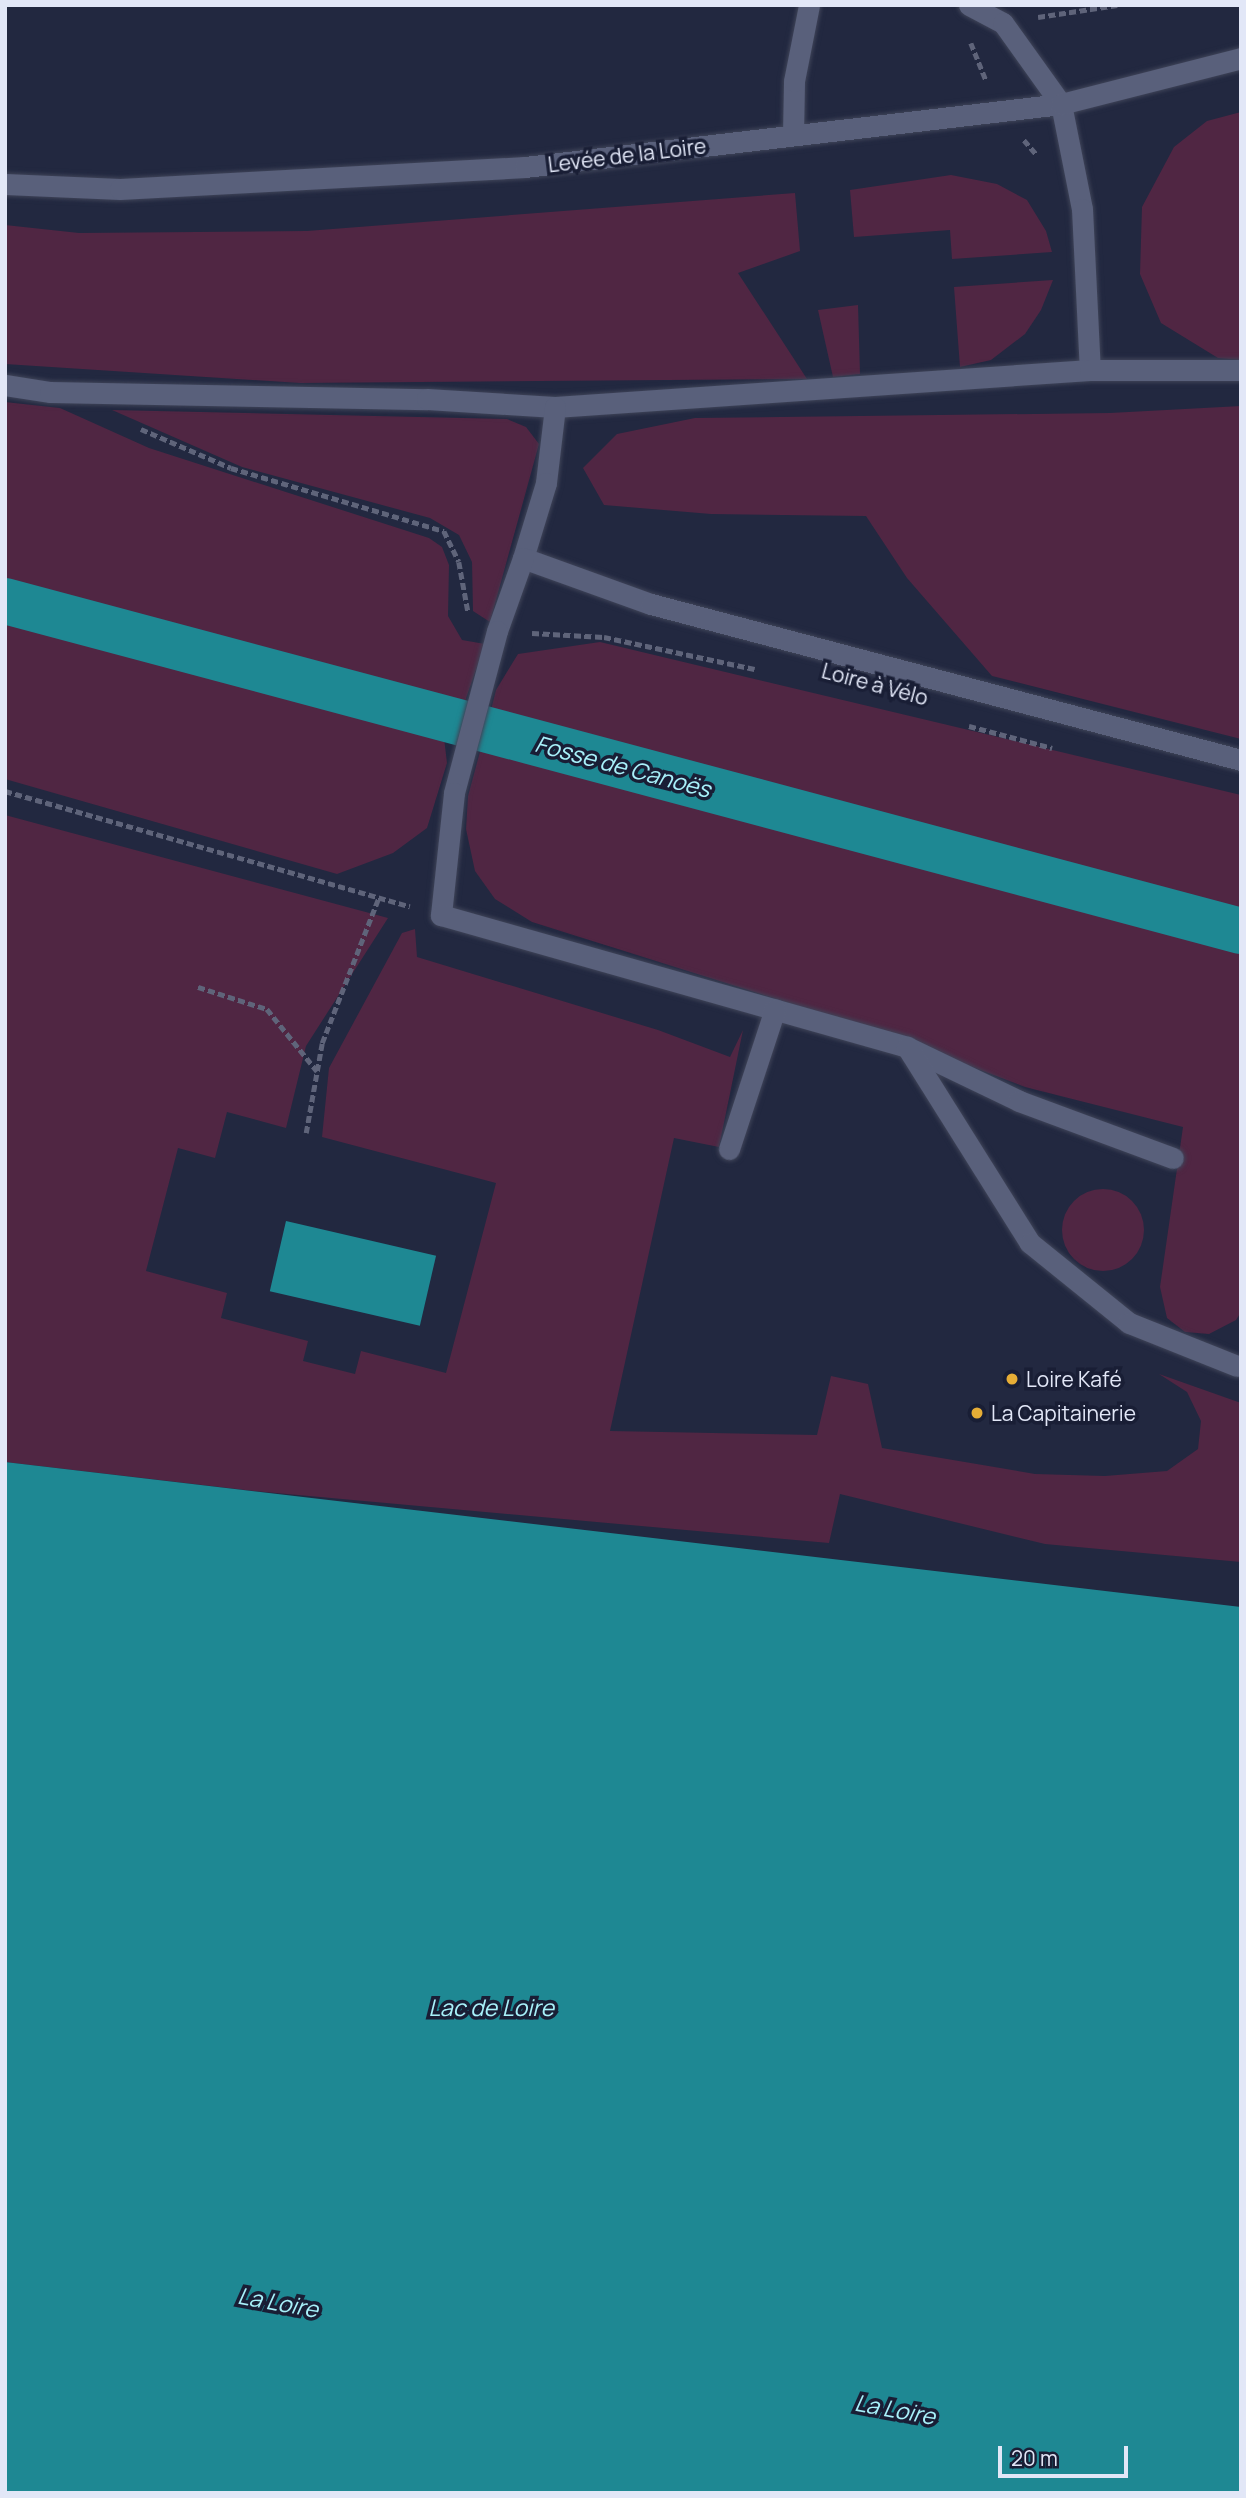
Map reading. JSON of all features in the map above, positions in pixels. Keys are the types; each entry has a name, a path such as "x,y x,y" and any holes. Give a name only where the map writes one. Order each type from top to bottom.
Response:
{"main road":[{"path":"793,135 794,81 809,5"},
{"path":"969,5 1003,23 1061,104 1082,209 1090,370"},
{"name":"Levée de la Loire","path":"5,184 120,188 525,167 1061,104 1241,58"},
{"path":"5,386 50,392 427,399 555,407 1090,370 1241,369"},
{"path":"555,407 546,483 497,631 454,793 441,915 907,1047 1019,1101 1173,1158"},
{"path":"523,558 651,604 1241,760"},
{"path":"729,1150 775,1009"},
{"path":"907,1047 1030,1243 1129,1322 1237,1366"}],"path":[{"path":"1003,23 1117,5"},
{"path":"137,427 231,468 444,531 459,562 470,617 497,631 604,637 758,670"},
{"path":"960,723 1067,751"},
{"path":"5,791 441,915"},
{"path":"306,1133 322,1043 379,897"},
{"path":"198,987 267,1009 317,1072"}],"shaded area":[{"path":"1241,112 1241,360 1218,358 1161,323 1140,274 1142,207 1174,147 1207,121"},
{"path":"951,175 997,184 1027,200 1046,231 1052,252 952,259 950,230 854,237 850,190"},
{"path":"795,193 800,251 738,273 807,379 300,383 5,364 5,225 79,233 307,231"},
{"path":"1053,280 1041,310 1025,334 991,360 960,367 954,287"},
{"path":"858,305 860,374 833,377 818,310"},
{"path":"5,402 60,408 149,448 429,538 442,547 449,565 448,616 462,640 485,644 463,707 490,714 496,690 518,654 600,642 1241,795 1241,1312 1236,1320 1209,1334 1185,1332 1167,1318 1160,1287 1183,1127 1025,1087 875,1030 532,922 495,899 475,871 466,829 468,796 481,748 444,738 447,763 427,828 393,853 337,874 5,779"},
{"path":"1241,406 1241,739 992,676 907,578 866,516 711,514 604,505 583,468 617,434 695,418 1110,413"},
{"path":"112,410 507,419 526,427 539,444 490,622 473,611 472,562 459,535 430,518 242,467"},
{"path":"5,815 388,918 306,1046 286,1128 227,1112 215,1158 178,1148 146,1271 227,1293 221,1318 308,1341 303,1361 355,1374 361,1351 446,1373 496,1183 322,1137 329,1068 402,933 415,929 417,957 658,1030 730,1057 743,1030 719,1147 674,1138 610,1431 817,1435 831,1376 868,1384 882,1448 1035,1474 1105,1476 1167,1471 1198,1449 1201,1421 1187,1392 1159,1374 1241,1403 1241,1562 1045,1544 840,1494 829,1543 254,1491 5,1462"},
{"path":"1103,1189 1119,1192 1132,1201 1141,1214 1144,1230 1141,1246 1132,1259 1119,1268 1103,1271 1087,1268 1074,1259 1065,1246 1062,1230 1065,1214 1074,1201 1087,1192"}],"water":[{"path":"286,1221 436,1256 420,1326 270,1291"},
{"name":"Lac de Loire","path":"5,1462 1241,1607 1241,2493 5,2493"}],"waterway":[{"name":"Fosse de Canoës","path":"5,601 1241,931"}],"place":[{"name":"Loire Kafé","path":"1012,1379"},
{"name":"La Capitainerie","path":"977,1413"}],"water label":[{"name":"La Loire","path":"278,2302"},
{"name":"La Loire","path":"895,2409"}]}
